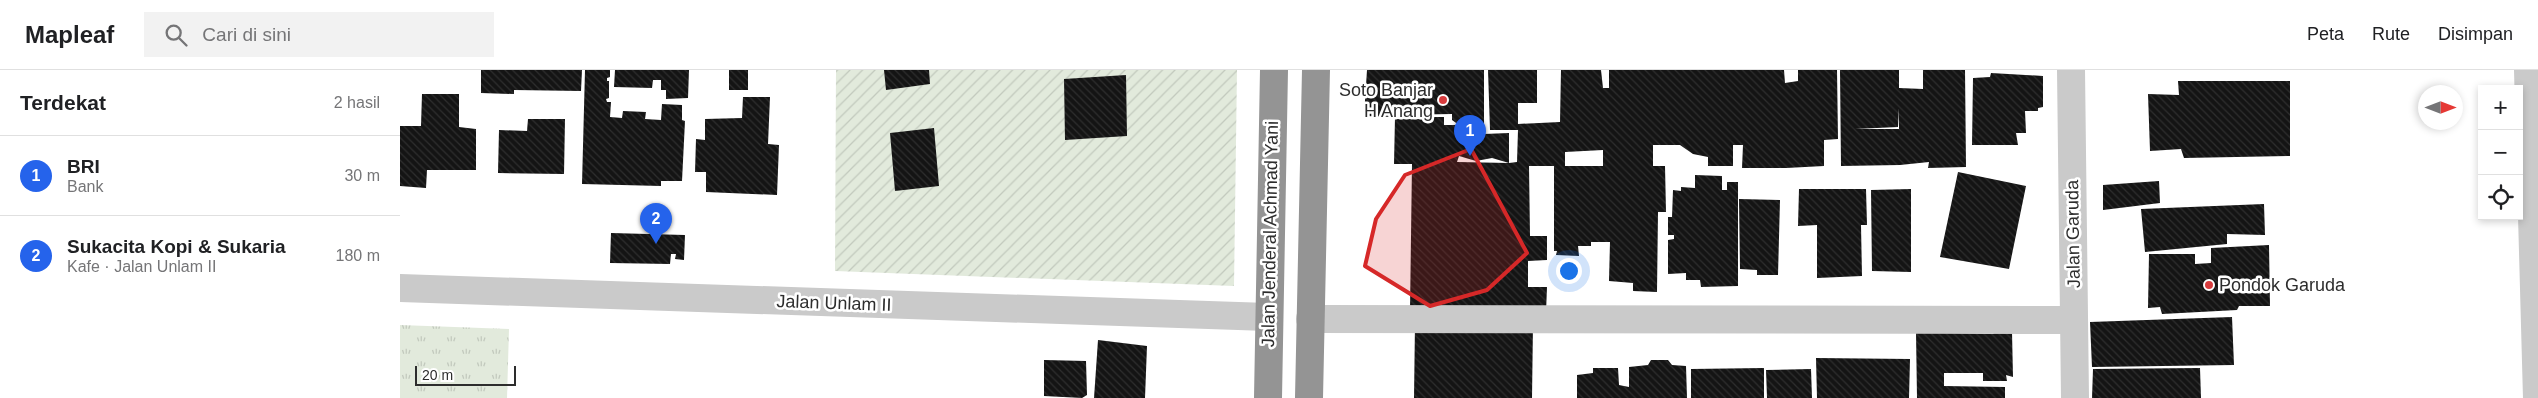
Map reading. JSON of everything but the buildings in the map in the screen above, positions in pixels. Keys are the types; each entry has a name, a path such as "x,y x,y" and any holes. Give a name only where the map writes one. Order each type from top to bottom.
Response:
{"highway":[{"name":"Jalan Jenderal Achmad Yani","path":"1268,398 1274,70"},
{"path":"1309,398 1316,70"}],"street":[{"name":"Jalan Garuda","path":"2071,70 2075,398"},
{"path":"2528,70 2538,397"},
{"name":"Jalan Unlam II","path":"400,288 1268,316"},
{"path":"1310,319 2073,320"}],"highlighted area":[{"path":"1471,149 1527,253 1487,290 1430,306 1365,266 1376,219 1405,175"}],"green space":[{"path":"836,70 1237,70 1234,286 835,271"},
{"path":"400,325 509,329 507,398 400,398"}],"place":[{"name":"Soto Banjar H Anang","path":"1443,100"},
{"name":"BRI","path":"1470,156"},
{"name":"Sukacita Kopi & Sukaria","path":"656,244"},
{"name":"Pondok Garuda","path":"2209,285"}]}
